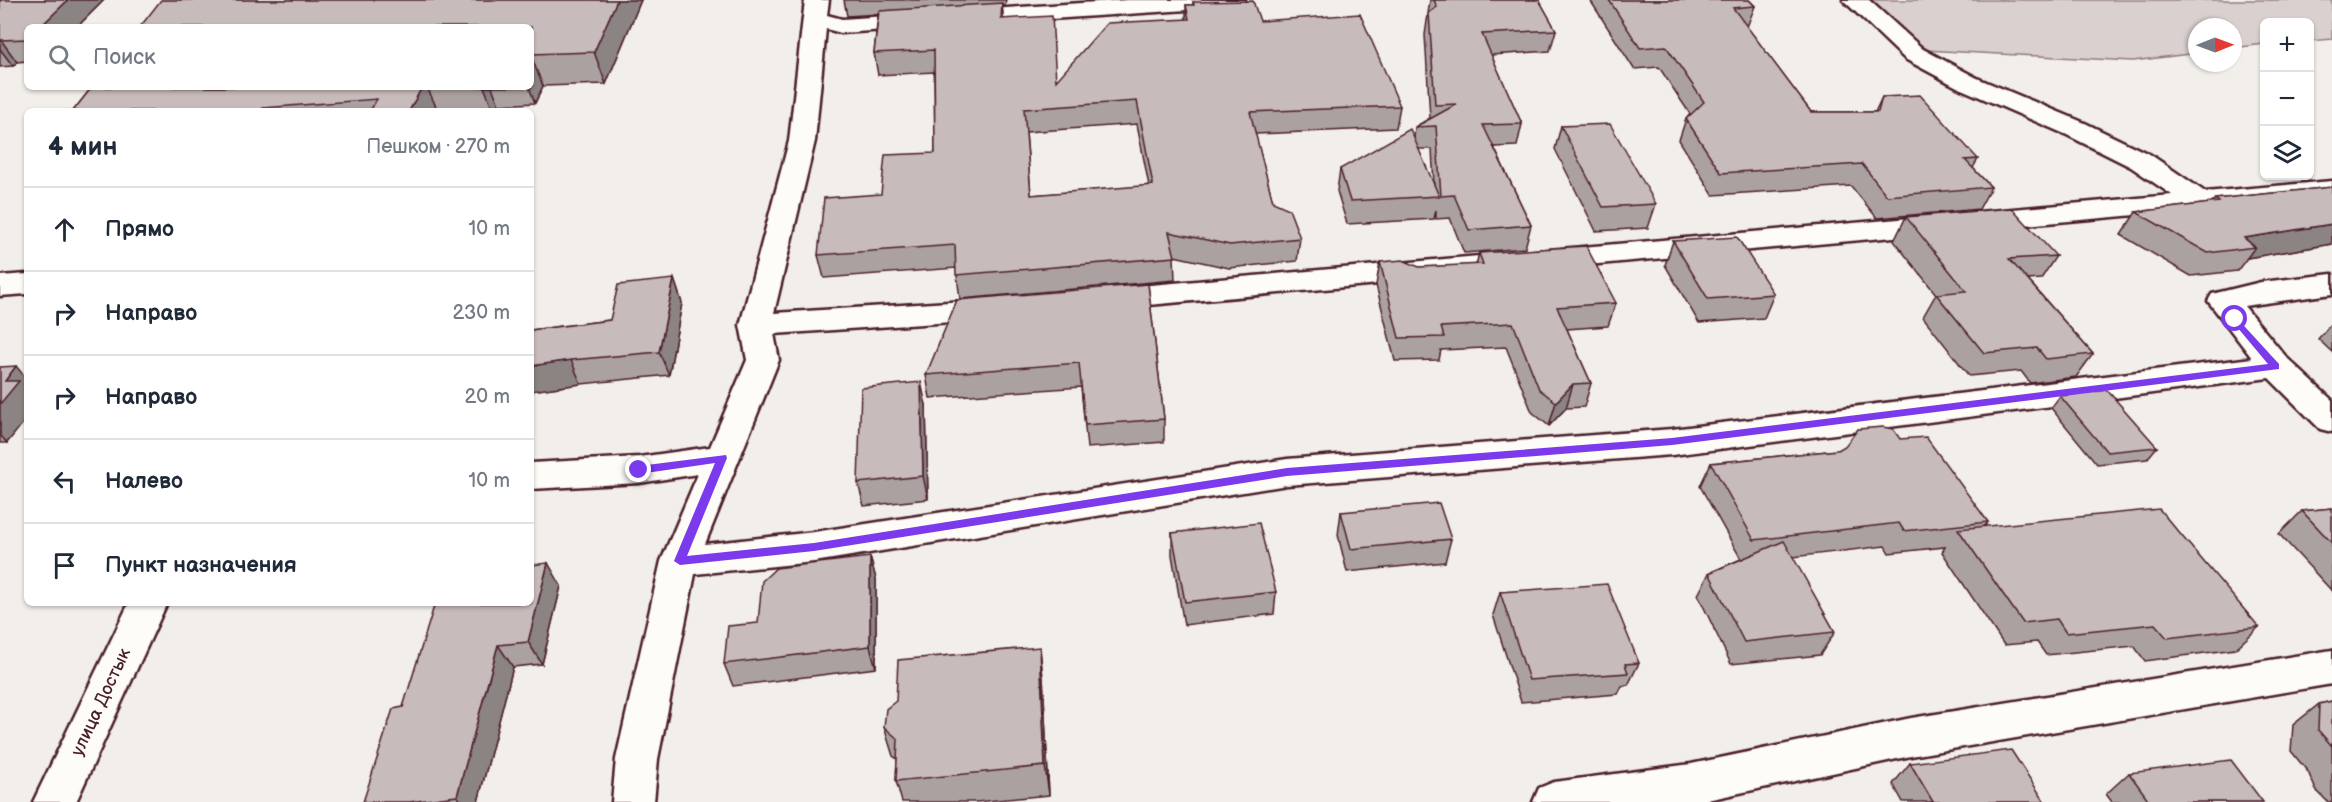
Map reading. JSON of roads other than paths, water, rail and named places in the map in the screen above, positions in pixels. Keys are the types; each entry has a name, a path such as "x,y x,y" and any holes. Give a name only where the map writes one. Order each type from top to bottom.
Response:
{"street":[{"path":"816,10 826,24 842,26 1233,0"},
{"path":"1855,0 1914,54 1968,83 2076,129 2141,160 2200,201"},
{"path":"633,802 637,759 680,561 763,360 756,325 802,141 816,10"},
{"path":"1084,302 1430,268 2004,220 2332,189"},
{"path":"0,286 24,284"},
{"path":"2332,284 2261,292 2223,301 2276,366 2332,420"},
{"path":"756,325 1024,307"},
{"path":"680,561 814,547 1287,472 1672,442 2276,366"},
{"path":"534,476 639,470 722,458"},
{"name":"улица Достык","path":"54,802 147,606"},
{"path":"1554,802 1691,784 1911,737 2332,667"}]}
